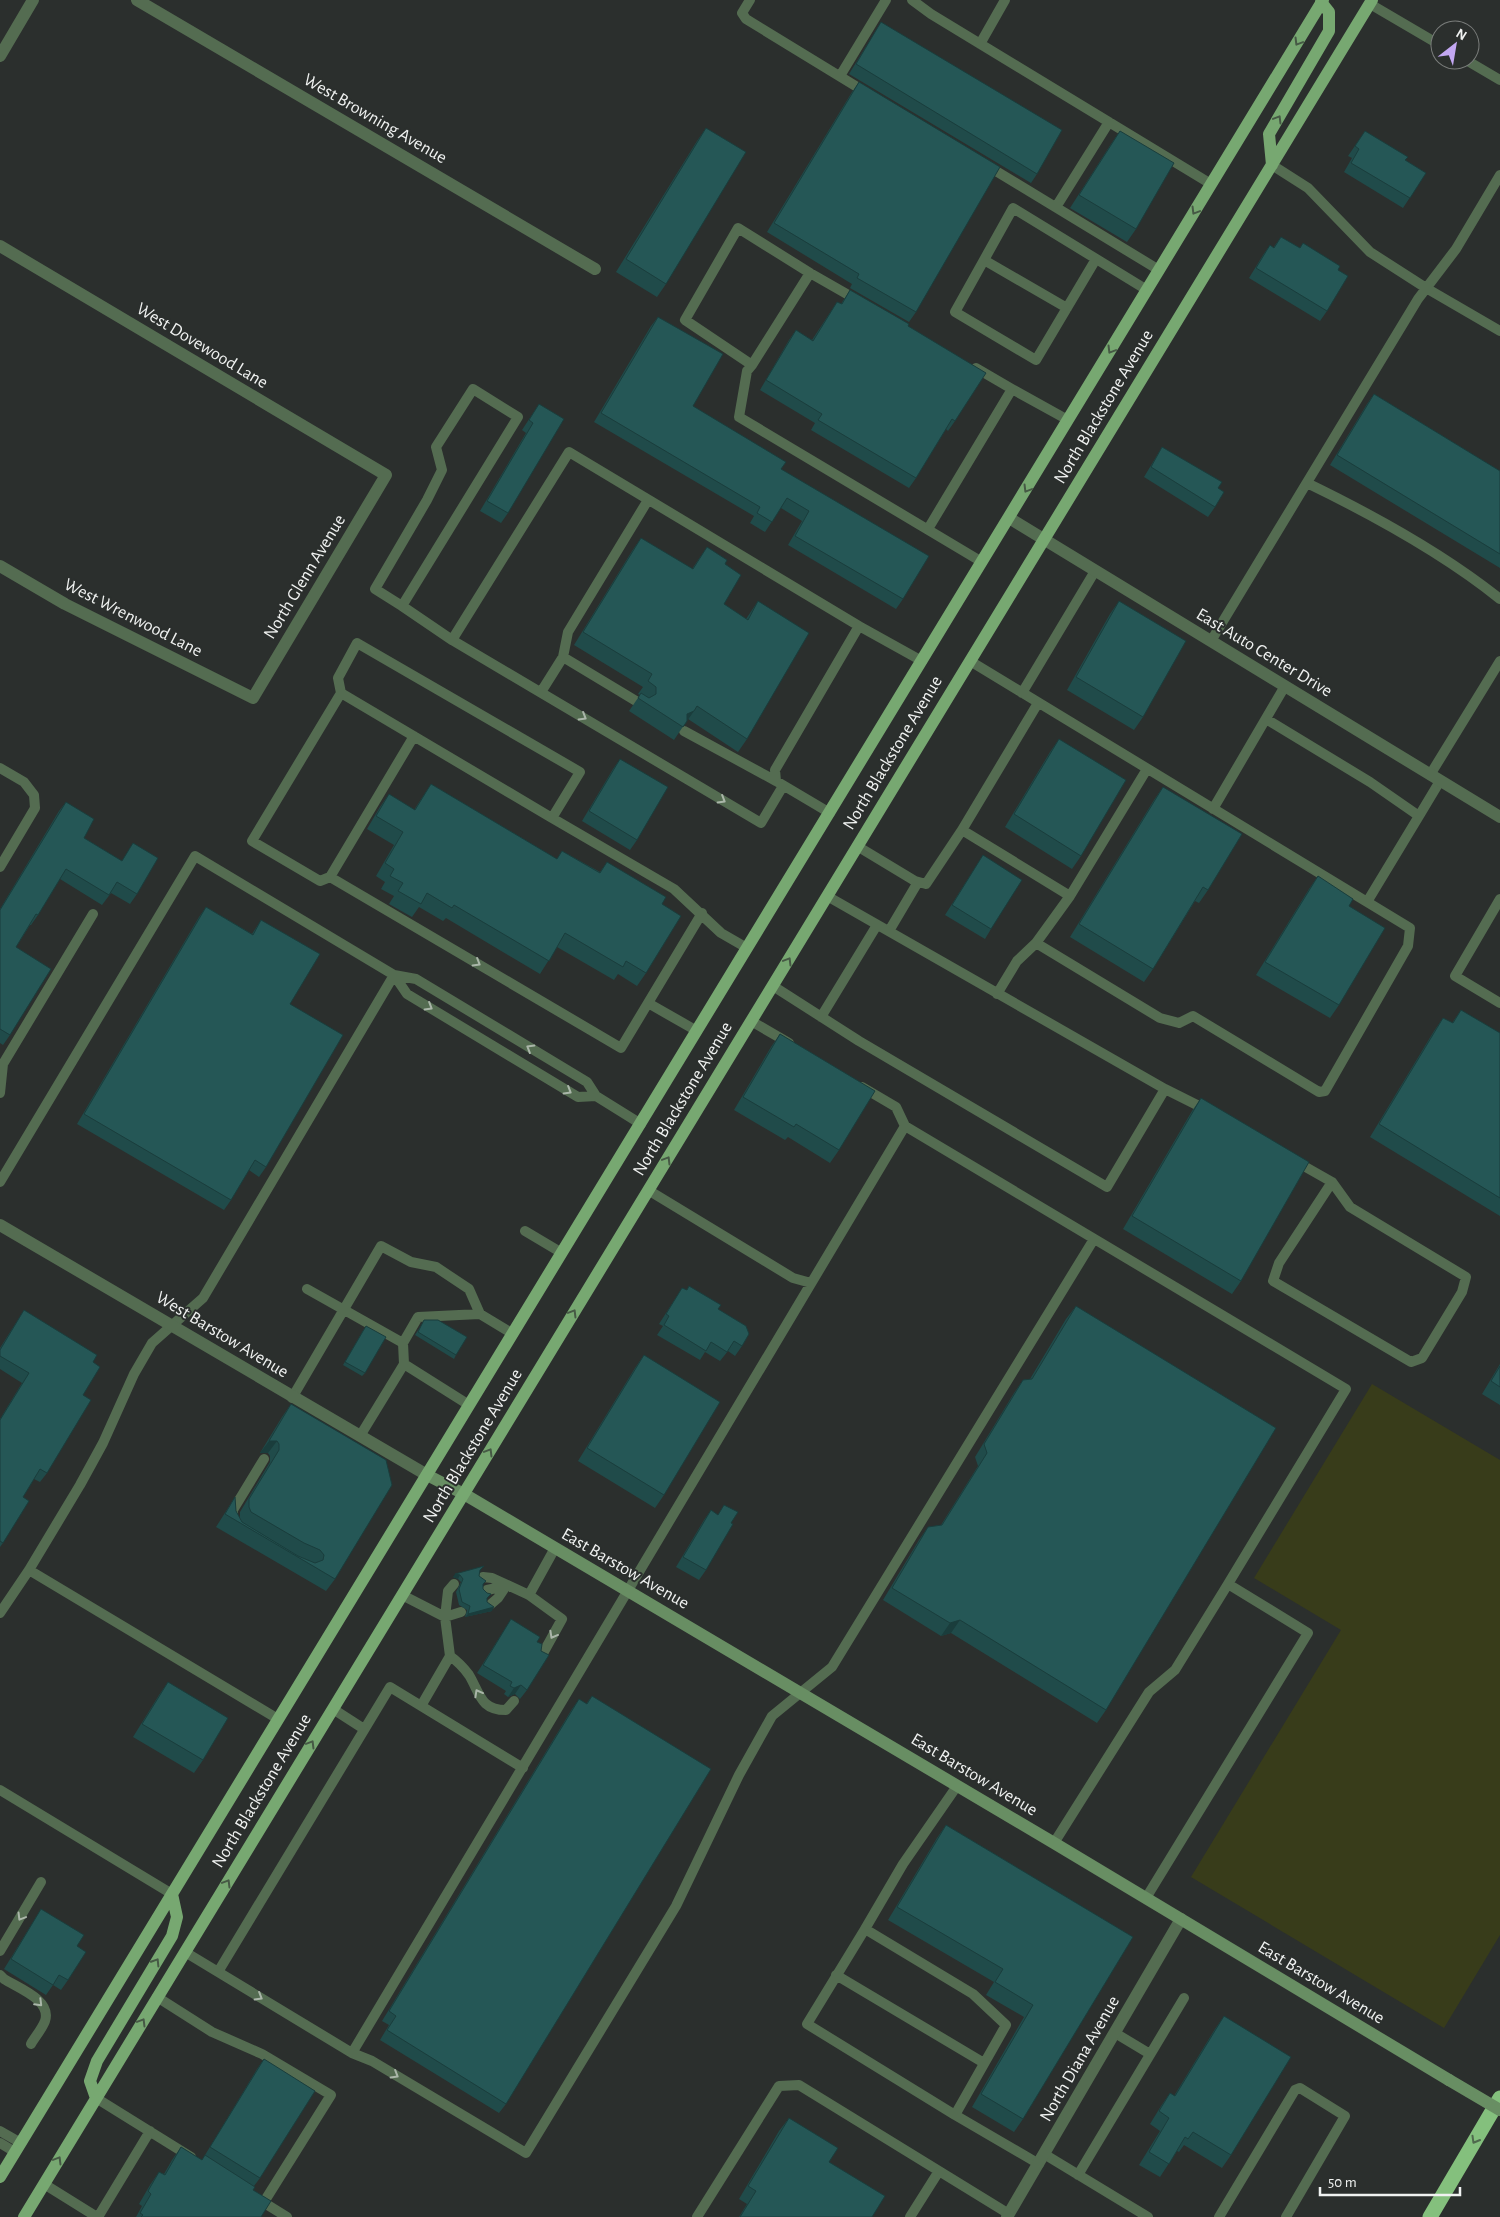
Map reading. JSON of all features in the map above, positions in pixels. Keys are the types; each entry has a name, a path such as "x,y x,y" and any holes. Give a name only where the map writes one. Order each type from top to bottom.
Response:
{"highway":[{"path":"1430,2217 1500,2098"}],"main road":[{"path":"1272,165 1269,134 1329,31 1329,12 1321,1"},
{"name":"North Blackstone Avenue","path":"0,2177 830,813 1321,1"},
{"name":"North Blackstone Avenue","path":"24,2217 1370,1"},
{"name":"East Barstow Avenue","path":"427,1475 464,1494 1054,1842 1500,2110"},
{"path":"96,2098 90,2081 97,2061 172,1936 177,1917 172,1894"}],"street":[{"path":"0,56 33,0"},
{"name":"West Browning Avenue","path":"137,0 595,269"},
{"name":"West Dovewood Lane","path":"0,246 386,475"},
{"name":"North Glenn Avenue","path":"253,698 386,475"},
{"name":"East Auto Center Drive","path":"1009,518 1500,818"},
{"name":"West Wrenwood Lane","path":"0,566 65,604 253,698"},
{"name":"West Barstow Avenue","path":"0,1226 427,1475"},
{"name":"North Diana Avenue","path":"1008,2216 1181,1919"}],"lane":[{"path":"750,0 742,13 746,19 874,97"},
{"path":"840,76 886,0"},
{"path":"912,0 930,14 1211,184"},
{"path":"980,44 1005,0"},
{"path":"1370,1 1430,39"},
{"path":"1480,68 1500,80"},
{"path":"1056,208 1109,122"},
{"path":"975,158 1159,270"},
{"path":"1272,165 1308,188 1370,252 1426,288 1500,331"},
{"path":"1211,641 1426,288 1456,249 1500,174"},
{"path":"1096,259 1036,360 955,312 1012,208 1096,259 1147,290"},
{"path":"752,365 685,320 738,228 869,307"},
{"path":"984,260 1067,308"},
{"path":"810,273 748,371 739,416 982,562"},
{"path":"970,365 1068,420"},
{"path":"402,606 518,417 472,389 436,447 442,470 427,500 375,589 452,640 761,823 779,784 775,770 859,626"},
{"path":"928,529 1012,389"},
{"path":"452,640 569,452 859,626 922,660"},
{"path":"1307,483 1344,501 1420,545 1500,599"},
{"path":"541,692 563,657 568,632 648,500"},
{"path":"1022,693 1095,571"},
{"path":"414,736 330,877 320,881 252,841 341,693 338,678 357,643 580,772 552,818"},
{"path":"563,657 641,704"},
{"path":"970,661 1410,928 1408,946 1325,1091 1318,1092 1193,1016 1180,1023 1160,1018 1036,943"},
{"path":"1367,902 1419,816 1435,778 1500,661"},
{"path":"1212,809 1285,686"},
{"path":"341,693 674,889 721,933 748,948"},
{"path":"857,846 918,882 926,884 962,830 1038,703"},
{"path":"1266,719 1370,782 1419,816"},
{"path":"684,731 830,813"},
{"path":"0,768 24,782 34,795 35,808 0,867"},
{"path":"997,994 1017,961 1036,943 1070,896 1147,769"},
{"path":"962,830 1070,896"},
{"path":"0,1182 195,856 394,975 416,980 588,1082 596,1096 640,1124"},
{"path":"330,877 621,1048 702,914"},
{"path":"889,932 918,882"},
{"path":"827,896 1164,1090 1217,1116"},
{"path":"1500,899 1455,976 1500,1003"},
{"path":"0,1093 3,1064 93,914"},
{"path":"821,1017 877,925"},
{"path":"394,975 407,994 578,1097 596,1096"},
{"path":"0,1613 29,1570 94,1460 152,1343 203,1298 394,975"},
{"path":"772,986 1107,1187 1164,1090"},
{"path":"648,1003 697,1031"},
{"path":"751,1021 797,1048"},
{"path":"854,1082 896,1107 904,1126 1346,1389 1175,1670 1149,1692 1054,1842"},
{"path":"352,2053 629,1591 652,1548 904,1126"},
{"path":"1283,1154 1332,1182 1350,1207 1466,1276 1462,1292 1422,1358 1411,1362 1272,1281 1279,1263 1332,1182"},
{"path":"648,1190 794,1278 811,1283"},
{"path":"525,1231 562,1253"},
{"path":"185,1952 352,2053 372,2061 526,2153 676,1906 739,1775 772,1716 832,1667 1094,1239"},
{"path":"292,1398 381,1246 411,1262 436,1267 469,1289 480,1314 512,1334"},
{"path":"307,1289 403,1343"},
{"path":"360,1436 404,1364 403,1343 418,1317 480,1314"},
{"path":"404,1364 469,1405"},
{"path":"237,1529 233,1521 233,1510 264,1458"},
{"path":"529,1595 555,1548"},
{"path":"29,1570 278,1719"},
{"path":"484,1576 529,1595 562,1619 541,1657"},
{"path":"421,1706 450,1656 445,1617 448,1591 454,1584"},
{"path":"1146,1898 1308,1633 1228,1584"},
{"path":"487,1590 506,1586"},
{"path":"491,1604 498,1598 506,1586"},
{"path":"402,1595 445,1617 461,1612"},
{"path":"446,1600 458,1598"},
{"path":"450,1656 469,1675 485,1704 496,1710 506,1710 514,1701"},
{"path":"218,1972 390,1687 523,1768"},
{"path":"333,1709 364,1729"},
{"path":"957,1786 903,1864 807,2024 955,2115 1041,2159 1078,2175 1148,2217"},
{"path":"0,1790 172,1894"},
{"path":"0,1952 41,1882"},
{"path":"864,1929 973,1994 1006,2025 955,2115"},
{"path":"0,1975 4,1980 39,2000 45,2009 45,2020 31,2044"},
{"path":"836,1975 984,2063"},
{"path":"157,1997 212,2032 262,2054 331,2095 264,2202"},
{"path":"1078,2175 1184,1998"},
{"path":"1115,2033 1150,2054"},
{"path":"697,2217 779,2086 799,2085 1008,2216"},
{"path":"1219,2217 1295,2090 1300,2088 1345,2116 1286,2217"},
{"path":"96,2098 199,2162"},
{"path":"0,2131 18,2147"},
{"path":"44,2184 98,2217 150,2131"},
{"path":"0,2143 18,2147"},
{"path":"910,2217 939,2171"},
{"path":"248,2192 287,2217"}],"green space":[{"path":"1372,1384 1500,1460 1500,1935 1444,2028 1191,1877 1341,1630 1254,1578"}],"building":[{"path":"881,22 1062,130 1037,174 856,64"},
{"path":"859,82 1000,167 916,312 857,278 859,274 774,223"},
{"path":"706,128 746,152 666,284 626,259"},
{"path":"1120,131 1174,163 1136,229 1079,195"},
{"path":"1365,131 1408,157 1405,160 1426,173 1410,198 1351,163 1359,149 1355,146"},
{"path":"1281,237 1300,248 1303,243 1340,266 1338,270 1348,276 1327,311 1256,268 1270,245 1274,248"},
{"path":"850,290 909,324 908,326 986,373 955,421 952,419 916,478 818,420 822,414 766,380 796,330 813,341 837,302 842,304"},
{"path":"658,317 723,354 693,406 786,462 781,469 929,556 903,599 795,536 809,511 787,498 772,522 757,513 760,507 601,413"},
{"path":"1374,394 1500,471 1500,554 1337,455"},
{"path":"539,404 564,419 508,513 487,501 533,423 529,420"},
{"path":"1162,447 1222,482 1218,488 1224,492 1215,507 1151,467"},
{"path":"641,538 693,569 707,547 727,560 725,564 741,575 724,604 748,620 758,601 809,633 747,739 697,706 694,711 687,714 687,721 683,727 638,698 641,693 649,698 656,694 656,687 648,681 652,674 583,632"},
{"path":"1119,601 1186,641 1143,717 1076,677"},
{"path":"1059,739 1126,780 1081,856 1014,814"},
{"path":"620,759 668,787 637,840 589,811"},
{"path":"431,784 557,859 562,851 600,873 607,862 666,897 662,904 681,916 646,973 626,961 623,967 565,933 549,961 454,905 452,908 427,893 421,904 398,891 403,883 390,876 394,869 385,863 403,832 376,816 389,794 415,810"},
{"path":"1163,787 1242,834 1208,890 1203,887 1153,969 1079,924"},
{"path":"66,802 94,819 84,838 122,861 133,843 158,858 137,894 117,882 109,895 66,869 16,947 51,969 10,1035 0,1029 0,910"},
{"path":"983,855 1022,880 991,929 952,905"},
{"path":"1318,876 1353,899 1349,906 1385,928 1339,1005 1265,962"},
{"path":"206,907 253,935 261,920 320,954 290,1004 343,1035 266,1167 255,1160 231,1200 84,1114"},
{"path":"1461,1010 1500,1033 1500,1198 1379,1124 1443,1018 1453,1023"},
{"path":"780,1034 875,1091 839,1150 796,1124 794,1127 743,1097"},
{"path":"1201,1098 1309,1162 1241,1281 1132,1216"},
{"path":"689,1286 721,1305 718,1309 746,1326 749,1334 742,1346 734,1341 727,1352 711,1342 706,1351 664,1325 669,1316 666,1314 682,1288 687,1290"},
{"path":"1076,1306 1276,1428 1106,1710 960,1620 950,1623 892,1588 928,1527 942,1525 987,1453 984,1444 1023,1380 1032,1379"},
{"path":"24,1310 97,1355 93,1362 100,1367 83,1395 91,1400 47,1473 40,1469 23,1497 29,1501 3,1543 0,1541 0,1420 29,1373 0,1356 0,1350"},
{"path":"424,1320 438,1320 467,1337 456,1355 418,1332"},
{"path":"366,1326 386,1337 365,1373 345,1362"},
{"path":"644,1355 720,1402 664,1495 587,1448"},
{"path":"1500,1366 1500,1387 1491,1381"},
{"path":"291,1404 386,1460 392,1485 335,1579 225,1514 235,1497 236,1511 242,1522 298,1556 315,1563 323,1560 324,1555 320,1550 304,1543 251,1512 249,1507 249,1499 279,1450 277,1441 269,1441"},
{"path":"724,1505 738,1512 706,1570 683,1557 711,1510 718,1515"},
{"path":"484,1566 480,1570 479,1576 486,1581 483,1584 483,1589 491,1594 487,1598 487,1602 494,1607 468,1614 470,1606 462,1602 459,1589 463,1579 460,1575 455,1574"},
{"path":"511,1619 540,1637 537,1642 542,1644 541,1651 549,1655 527,1690 521,1685 514,1688 510,1686 512,1682 483,1665"},
{"path":"168,1682 228,1718 203,1760 142,1724"},
{"path":"592,1696 711,1769 506,2104 387,2030 396,2016 389,2011 579,1699 587,1704"},
{"path":"946,1825 1133,1937 1023,2119 981,2094 1033,2005 995,1982 1003,1969 897,1907"},
{"path":"41,1909 84,1935 77,1946 86,1952 68,1980 59,1975 53,1985 11,1959"},
{"path":"1224,2016 1291,2057 1231,2155 1193,2132 1188,2139 1185,2137 1169,2164 1149,2152 1169,2118 1159,2111 1170,2093 1175,2096"},
{"path":"264,2059 315,2091 260,2178 210,2147"},
{"path":"789,2118 838,2148 829,2162 885,2196 872,2217 740,2217 756,2191 748,2186"},
{"path":"181,2147 202,2160 205,2155 255,2187 253,2190 271,2201 261,2217 141,2217 143,2215 140,2213 151,2194 148,2191 159,2172 165,2175"}]}
